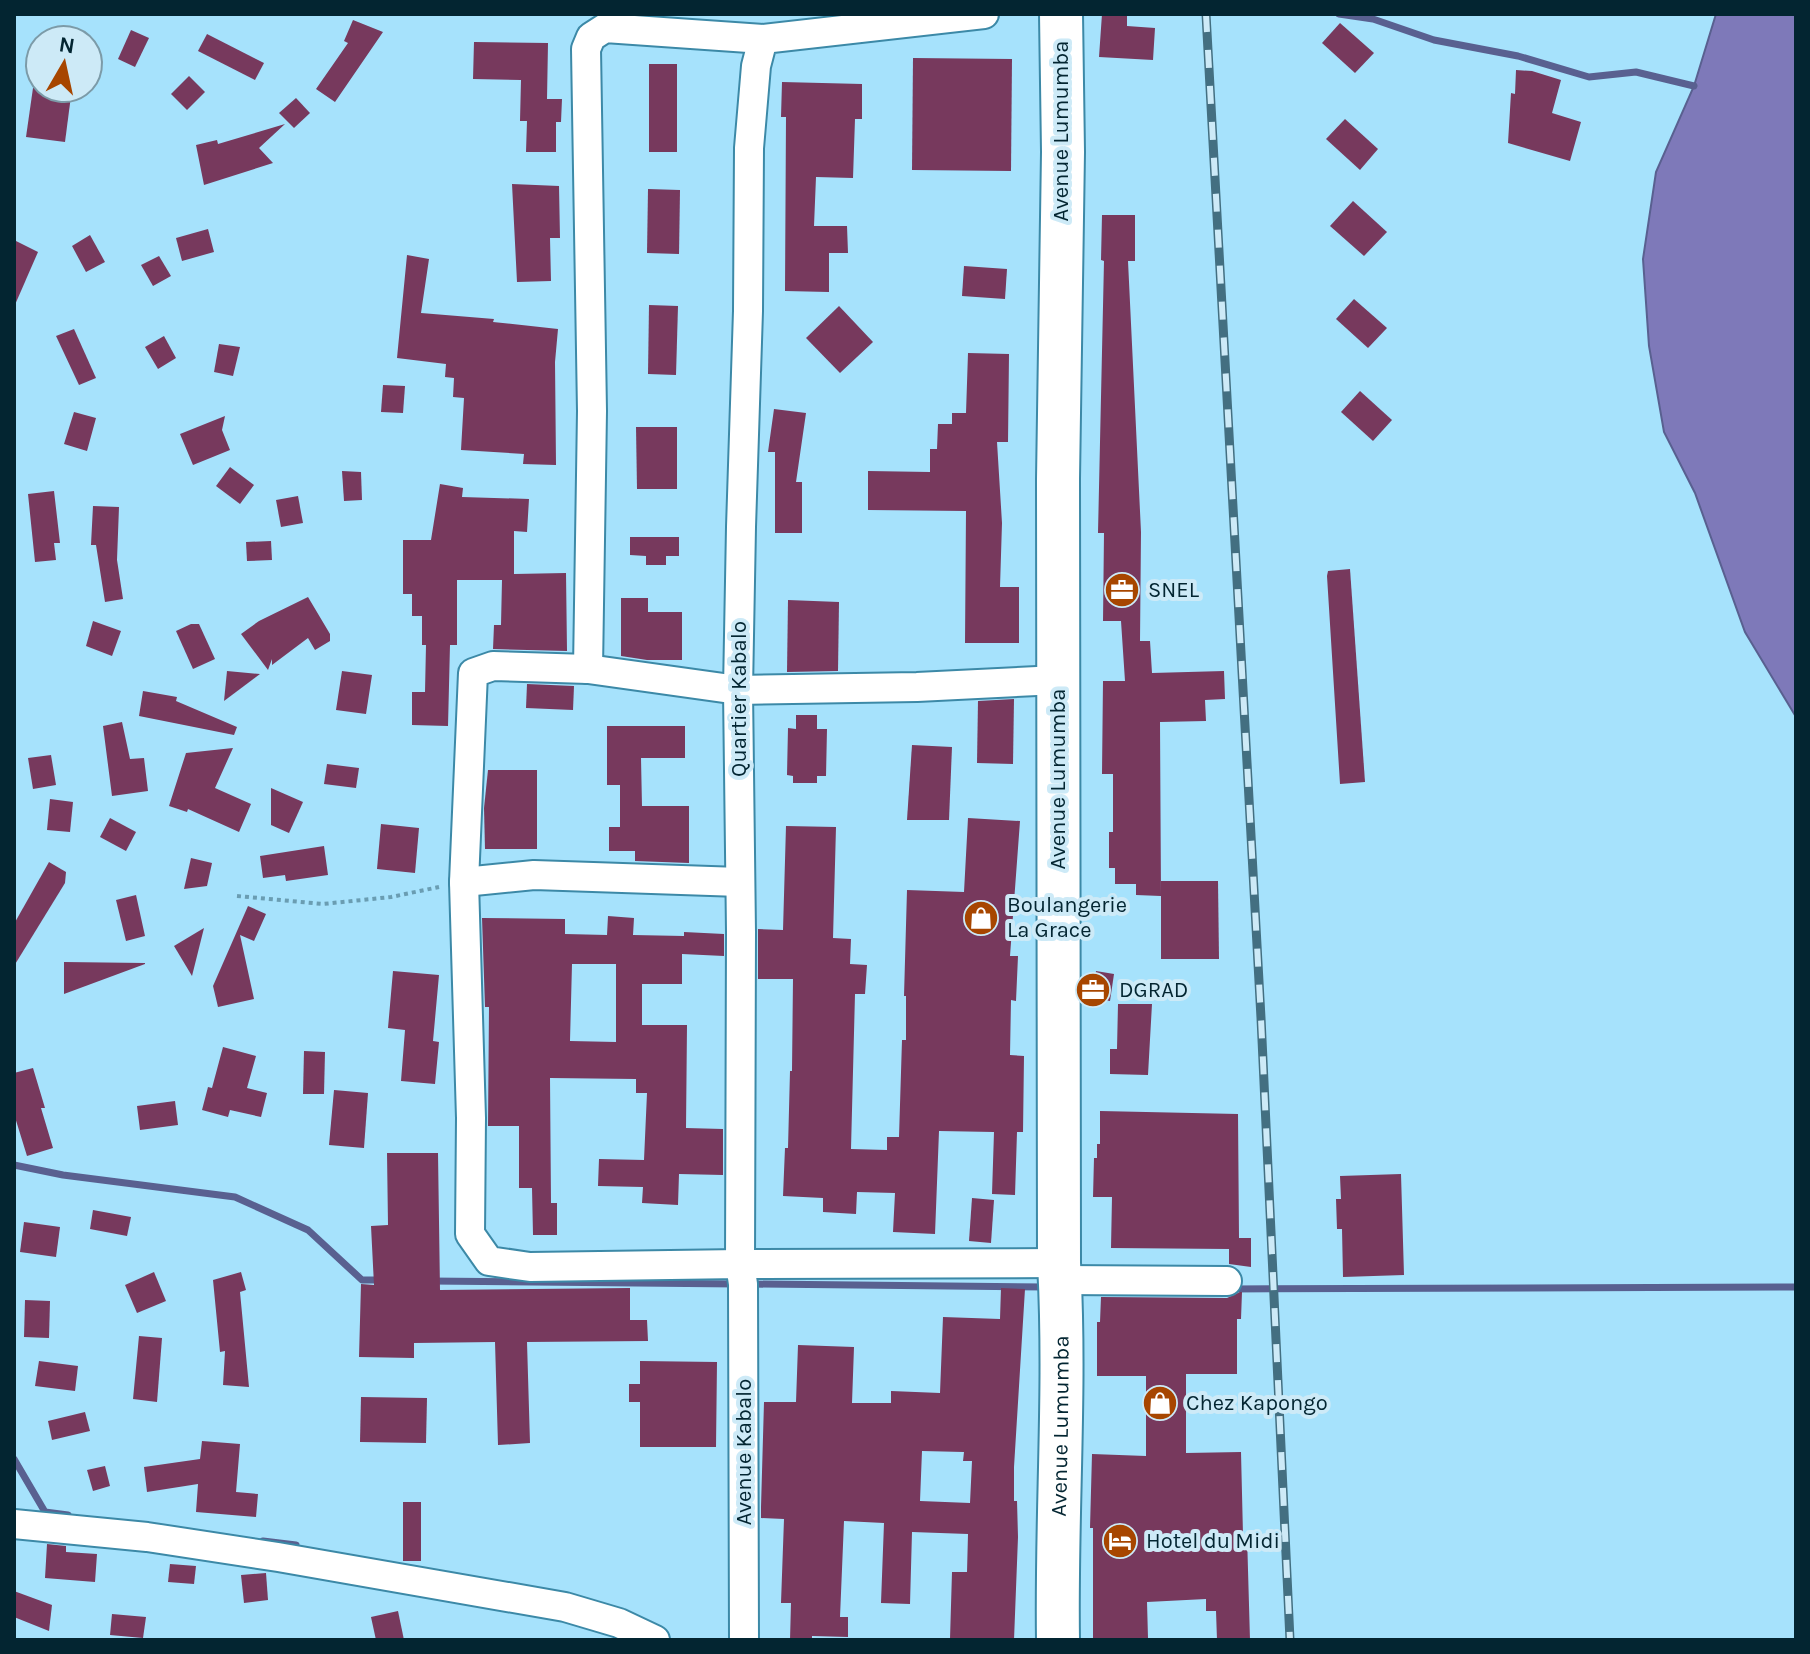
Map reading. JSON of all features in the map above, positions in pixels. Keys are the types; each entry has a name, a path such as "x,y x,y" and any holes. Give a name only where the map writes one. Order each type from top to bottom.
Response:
{"highway":[{"name":"Avenue Lumumba","path":"1058,1640 1061,14"}],"street":[{"path":"588,669 592,411 586,49 591,37 605,28 763,39 984,14"},
{"name":"Quartier Kabalo","path":"740,1264 738,690 749,148 756,66 763,39"},
{"path":"1058,680 917,687 738,690 588,669 493,666 473,673 464,882 471,1118 470,1234 489,1261 530,1267 740,1264 1059,1272 1227,1281"},
{"path":"464,882 534,875 740,882"},
{"name":"Avenue Kabalo","path":"740,1264 743,1284 744,1640"},
{"path":"14,1524 147,1537 550,1604 619,1623 655,1640"}],"path":[{"path":"237,896 323,904 391,897 464,882"}],"shaded area":[{"path":"1716,14 1796,14 1796,717 1745,632 1695,493 1664,432 1649,346 1643,259 1656,172 1694,86"}],"building":[{"path":"1102,14 1127,14 1127,26 1155,28 1153,60 1099,57"},
{"path":"353,20 383,32 335,102 316,89 348,43 344,41"},
{"path":"1340,23 1374,53 1355,73 1322,43"},
{"path":"131,30 149,38 135,67 118,59"},
{"path":"207,34 264,63 255,80 198,51"},
{"path":"474,42 548,43 547,99 562,99 561,122 556,122 556,152 526,152 527,121 520,121 521,80 473,79"},
{"path":"913,58 1012,59 1011,171 912,170"},
{"path":"649,64 677,64 677,152 649,152"},
{"path":"1516,70 1532,71 1561,80 1552,113 1581,122 1570,161 1508,143 1511,93 1515,94"},
{"path":"189,76 205,92 187,110 171,94"},
{"path":"782,82 862,84 862,119 855,119 853,178 816,177 814,226 847,226 848,253 829,253 829,292 785,291 786,117 781,117"},
{"path":"296,98 310,113 294,128 279,113"},
{"path":"31,104 70,104 65,142 26,137"},
{"path":"1345,119 1378,149 1360,170 1326,139"},
{"path":"285,124 259,148 273,163 204,185 196,145 217,140 218,144"},
{"path":"512,184 559,186 560,238 550,238 551,281 517,282"},
{"path":"648,189 680,190 679,254 647,253"},
{"path":"1353,201 1387,232 1364,256 1330,226"},
{"path":"1102,215 1135,215 1135,261 1128,261 1141,532 1140,641 1150,641 1152,673 1224,671 1225,699 1205,700 1206,721 1160,722 1161,896 1136,895 1136,884 1115,884 1115,868 1109,868 1109,832 1113,832 1113,774 1102,774 1103,681 1125,681 1121,621 1103,621 1104,533 1098,533 1104,261 1101,260"},
{"path":"208,229 214,252 182,261 176,238"},
{"path":"90,235 105,262 86,272 72,246"},
{"path":"14,240 38,252 14,307"},
{"path":"407,255 429,259 421,313 494,319 493,322 558,329 555,362 556,465 523,464 524,454 461,450 464,398 453,397 454,378 445,377 446,364 397,358"},
{"path":"159,256 171,276 153,286 141,265"},
{"path":"964,266 1007,269 1005,299 962,296"},
{"path":"1354,299 1387,328 1368,348 1336,319"},
{"path":"649,305 678,306 676,375 648,374"},
{"path":"839,306 873,342 840,373 806,338"},
{"path":"74,329 96,378 79,385 56,336"},
{"path":"164,336 176,358 158,369 145,347"},
{"path":"219,344 240,347 233,376 214,372"},
{"path":"968,353 1009,354 1008,442 997,442 1002,523 1000,587 1019,587 1019,643 965,643 966,511 868,510 868,471 930,472 930,449 937,449 938,424 952,424 952,413 966,413"},
{"path":"383,385 405,386 403,413 381,412"},
{"path":"1360,391 1392,420 1373,441 1341,412"},
{"path":"774,409 806,413 796,482 802,482 802,533 775,533 775,452 768,452"},
{"path":"74,412 96,418 87,451 64,444"},
{"path":"225,416 222,430 230,450 193,465 180,434"},
{"path":"636,427 677,427 677,489 637,489"},
{"path":"230,467 254,485 240,504 216,486"},
{"path":"342,471 361,472 362,500 344,501"},
{"path":"440,484 463,488 462,497 529,499 527,532 514,531 514,574 566,573 567,651 493,649 494,625 501,625 502,580 457,580 457,645 450,645 448,726 412,725 412,692 425,692 426,645 422,645 422,616 412,616 412,594 403,594 403,540 431,540"},
{"path":"54,491 60,543 54,543 56,560 35,562 28,494"},
{"path":"298,496 303,523 281,527 276,500"},
{"path":"93,506 119,507 117,560 123,599 105,602 96,545 91,545"},
{"path":"630,537 679,537 679,556 666,556 666,565 646,565 646,556 630,555"},
{"path":"271,541 272,560 247,561 246,542"},
{"path":"1350,569 1365,782 1340,784 1327,576 1328,571"},
{"path":"308,597 330,634 330,641 315,650 308,638 272,665 272,659 268,670 241,634 259,621"},
{"path":"621,598 648,598 648,612 682,612 682,660 621,656"},
{"path":"788,600 839,602 838,671 787,672"},
{"path":"93,621 121,631 112,656 86,646"},
{"path":"199,624 215,659 193,669 176,631"},
{"path":"227,671 260,674 224,701"},
{"path":"342,671 372,675 366,714 336,710"},
{"path":"527,684 574,686 573,710 526,708"},
{"path":"143,691 177,697 176,701 237,727 234,735 139,716"},
{"path":"1014,699 1013,764 977,763 978,701"},
{"path":"796,715 817,715 817,729 827,729 826,776 817,776 817,783 793,783 793,776 787,775 788,728 796,729"},
{"path":"122,722 130,759 144,758 148,791 112,796 103,726"},
{"path":"607,726 685,726 685,758 641,758 642,806 689,806 689,863 635,861 635,851 609,851 609,827 620,827 620,785 607,785"},
{"path":"912,745 952,747 949,820 907,820"},
{"path":"233,748 215,788 251,804 239,832 188,809 187,812 169,806 186,753"},
{"path":"51,755 56,785 33,789 28,758"},
{"path":"327,764 359,768 356,788 324,784"},
{"path":"488,770 537,770 537,849 485,849 484,808"},
{"path":"271,788 303,802 289,833 271,825"},
{"path":"50,799 73,802 70,832 47,830"},
{"path":"110,818 136,832 126,851 100,837"},
{"path":"968,818 1020,821 1010,956 1018,956 1016,1001 1011,1000 1010,1055 1024,1056 1023,1132 1017,1132 1015,1195 992,1194 994,1132 939,1131 935,1234 893,1232 895,1193 857,1192 856,1214 823,1212 823,1198 783,1196 792,1071 793,979 758,979 758,929 783,930 786,826 836,827 833,938 851,939 850,964 867,965 865,994 855,994 851,1149 887,1150 887,1137 899,1137 902,1040 906,1040 907,890 964,892"},
{"path":"381,824 419,828 415,873 377,869"},
{"path":"324,846 328,875 286,881 285,875 263,878 260,856"},
{"path":"191,858 212,863 207,886 184,889"},
{"path":"49,862 66,872 65,883 14,966 14,924"},
{"path":"1161,881 1218,881 1219,959 1161,959"},
{"path":"136,895 145,936 126,941 116,900"},
{"path":"248,906 266,914 254,941 240,935 254,999 218,1007 213,986"},
{"path":"608,916 634,918 633,935 684,936 684,932 724,934 724,956 682,954 682,984 642,984 642,1025 687,1025 686,1128 723,1129 723,1175 679,1174 678,1205 642,1203 643,1187 598,1186 599,1159 644,1160 647,1093 636,1093 636,1079 550,1078 551,1203 557,1203 557,1235 533,1235 532,1188 519,1188 519,1126 488,1126 489,1007 485,1007 482,918 565,919 565,934 607,935","holes":["572,964 616,964 616,1042 570,1041"]},
{"path":"204,928 192,976 174,946"},
{"path":"64,962 145,963 145,964 64,994"},
{"path":"393,971 439,975 433,1041 439,1042 435,1084 401,1081 405,1030 388,1028"},
{"path":"1096,971 1114,974 1110,1001 1092,998"},
{"path":"1118,1004 1152,1004 1148,1075 1110,1074 1110,1049 1117,1049"},
{"path":"223,1047 256,1056 247,1088 267,1093 261,1117 230,1110 228,1117 202,1110 208,1087 212,1088"},
{"path":"304,1051 325,1052 324,1094 303,1094"},
{"path":"33,1068 53,1148 27,1156 14,1114 14,1073"},
{"path":"334,1090 368,1093 364,1148 329,1145"},
{"path":"175,1101 178,1125 140,1130 137,1106"},
{"path":"1100,1111 1238,1114 1239,1238 1251,1238 1251,1267 1229,1264 1229,1249 1111,1248 1112,1197 1093,1197 1094,1158 1097,1158 1097,1144 1100,1144"},
{"path":"387,1153 438,1153 440,1290 630,1288 630,1320 647,1320 648,1341 527,1342 530,1443 498,1445 495,1342 414,1343 414,1358 359,1357 361,1284 374,1285 371,1226 388,1225"},
{"path":"1401,1174 1404,1275 1343,1277 1342,1229 1337,1229 1336,1199 1341,1199 1340,1176"},
{"path":"972,1198 994,1200 991,1243 969,1241"},
{"path":"93,1210 131,1217 127,1236 90,1229"},
{"path":"24,1222 60,1227 56,1257 20,1252"},
{"path":"154,1272 166,1301 137,1313 125,1285"},
{"path":"241,1272 246,1290 240,1292 249,1387 223,1385 225,1351 220,1352 213,1280"},
{"path":"1001,1288 1025,1289 1014,1467 1018,1537 1014,1640 950,1639 952,1572 967,1572 968,1534 912,1532 910,1604 881,1603 884,1523 844,1521 840,1617 848,1617 848,1637 812,1636 812,1640 790,1640 791,1603 781,1603 784,1519 761,1518 761,1507 764,1402 796,1402 798,1345 854,1347 852,1403 891,1403 891,1391 940,1393 943,1317 1000,1319","holes":["922,1451 964,1452 963,1461 972,1461 970,1503 920,1501"]},
{"path":"1240,1292 1237,1374 1186,1374 1186,1453 1241,1452 1250,1640 1217,1640 1216,1611 1206,1611 1206,1599 1147,1602 1148,1638 1093,1640 1092,1454 1146,1456 1146,1376 1097,1376 1097,1322 1100,1322 1101,1297 1227,1298"},
{"path":"25,1300 50,1301 49,1338 24,1337"},
{"path":"139,1336 162,1338 157,1402 133,1399"},
{"path":"39,1361 78,1366 75,1391 35,1386"},
{"path":"640,1361 717,1362 716,1447 640,1447 640,1402 629,1402 629,1384 640,1384"},
{"path":"361,1397 427,1398 426,1443 360,1442"},
{"path":"85,1412 90,1431 52,1440 48,1421"},
{"path":"202,1441 240,1444 236,1492 258,1494 256,1517 196,1512 198,1484 147,1492 144,1467 200,1459"},
{"path":"105,1466 110,1486 93,1491 87,1470"},
{"path":"403,1502 421,1502 421,1561 403,1561"},
{"path":"47,1544 66,1546 66,1552 97,1554 95,1582 45,1578"},
{"path":"170,1564 196,1566 194,1584 168,1582"},
{"path":"266,1573 268,1600 244,1603 241,1575"},
{"path":"14,1591 52,1605 49,1631 14,1617"},
{"path":"398,1611 404,1640 376,1640 371,1617"},
{"path":"112,1614 146,1617 143,1638 110,1635"}],"waterway":[{"path":"1339,14 1373,19 1434,40 1518,56 1589,77 1636,72 1694,86"},
{"path":"14,1165 63,1175 235,1197 308,1230 362,1280 382,1280"},
{"path":"430,1281 738,1284"},
{"path":"750,1284 1046,1287"},
{"path":"1230,1289 1796,1287"},
{"path":"14,1459 45,1512 68,1515"},
{"path":"263,1541 296,1545"}],"railway":[{"path":"1206,14 1261,1018 1290,1640"}],"place":[{"name":"SNEL","path":"1122,590"},
{"name":"Boulangerie La Grace","path":"981,918"},
{"name":"DGRAD","path":"1093,990"},
{"name":"Chez Kapongo","path":"1160,1403"},
{"name":"Hotel du Midi","path":"1120,1541"}]}
